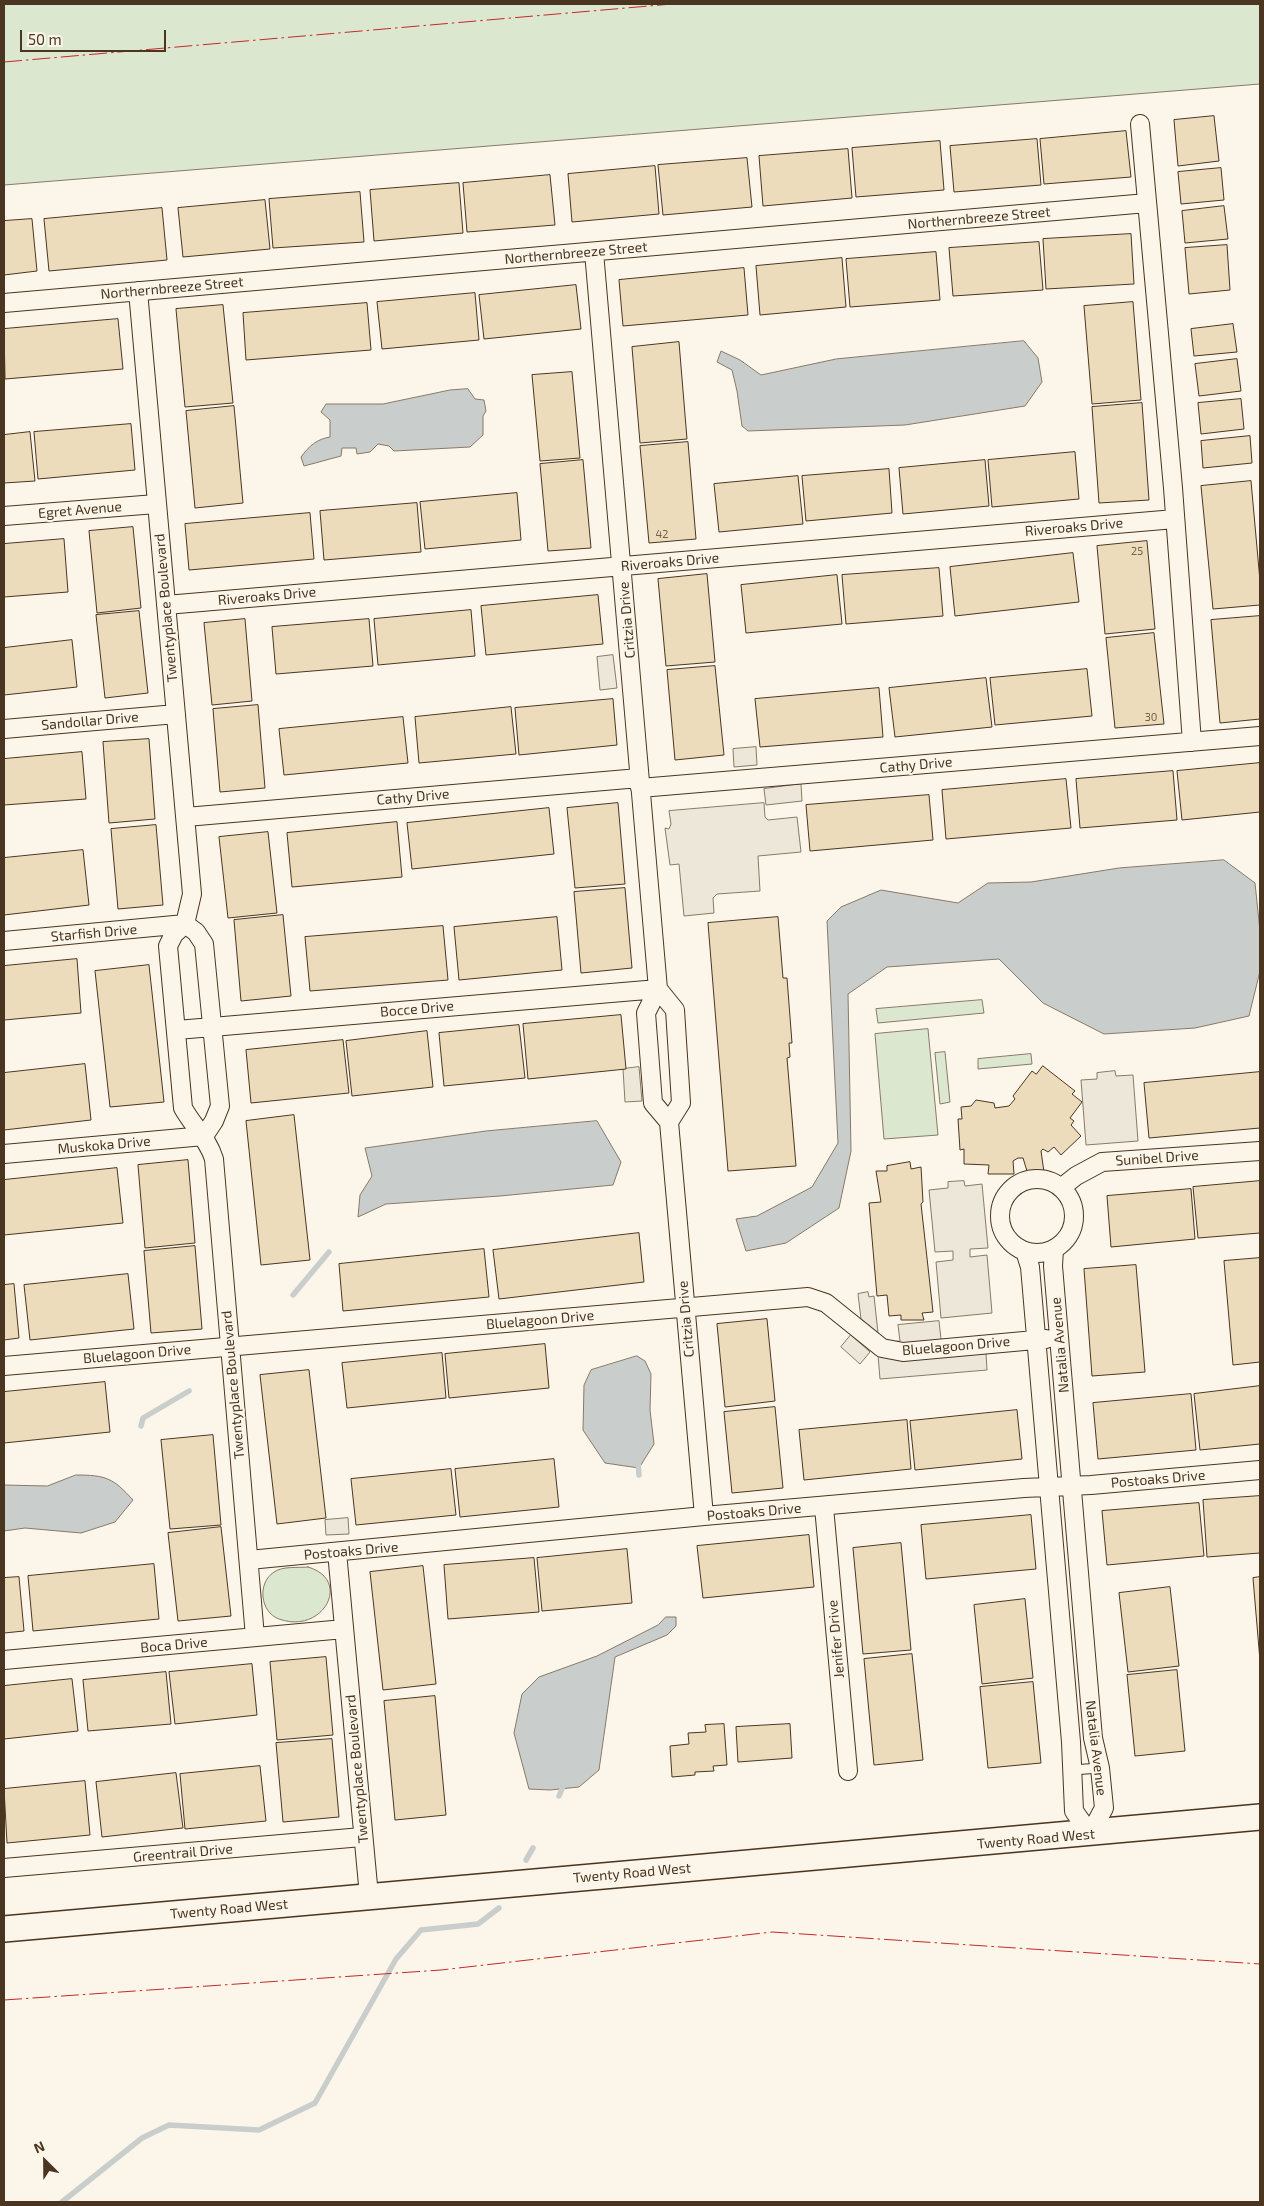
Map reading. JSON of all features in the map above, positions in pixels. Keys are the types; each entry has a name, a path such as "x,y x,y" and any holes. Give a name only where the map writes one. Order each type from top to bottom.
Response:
{"street":[{"path":"1140,124 1175,519 1192,742"},
{"name":"Northernbreeze Street","path":"4,303 1148,203"},
{"name":"Critzia Drive","path":"594,252 658,989"},
{"name":"Twentyplace Boulevard","path":"138,291 192,894 185,924 174,934 168,946 183,1108 192,1123 204,1136 210,1146 214,1159 255,1637"},
{"name":"Egret Avenue","path":"4,516 156,504"},
{"name":"Riveroaks Drive","path":"166,604 1175,519"},
{"name":"Sandollar Drive","path":"4,729 176,714"},
{"name":"Cathy Drive","path":"186,816 1260,736"},
{"path":"185,924 196,932 204,944 220,1106 204,1136"},
{"name":"Starfish Drive","path":"4,941 185,924"},
{"path":"658,989 675,1010 681,1103 669,1122 653,1103 646,1013 658,989"},
{"name":"Bocce Drive","path":"176,1030 658,989"},
{"name":"Critzia Drive","path":"669,1122 704,1516"},
{"name":"Muskoka Drive","path":"4,1154 204,1136"},
{"name":"Sunibel Drive","path":"1061,1188 1076,1176 1102,1162 1260,1150"},
{"path":"1039,1179 1051,1182 1061,1188 1069,1197 1073,1208 1074,1220 1067,1237 1054,1249 1045,1253 1025,1252 1014,1246 1006,1238 1001,1227 1000,1215 1002,1204 1012,1189 1027,1180 1039,1179"},
{"name":"Natalia Avenue","path":"1025,1252 1030,1267 1071,1742 1074,1811 1090,1834 1104,1808 1100,1768 1093,1738 1053,1266 1054,1249"},
{"name":"Bluelagoon Drive","path":"4,1366 808,1297 817,1298 826,1303 882,1348 891,1351 903,1352 1059,1338"},
{"name":"Postoaks Drive","path":"248,1560 704,1516 1260,1470"},
{"name":"Jenifer Drive","path":"824,1507 848,1771"},
{"name":"Twentyplace Boulevard","path":"336,1552 369,1896"},
{"name":"Boca Drive","path":"4,1660 344,1629"},
{"name":"Twenty Road West","path":"4,1929 1090,1834 1260,1817"},
{"name":"Greentrail Drive","path":"4,1868 362,1837"}],"lane":[{"path":"1072,1770 1100,1768"}],"green space":[{"path":"4,4 1260,4 1260,84 4,185"},
{"path":"982,1000 984,1013 878,1023 876,1009"},
{"path":"928,1029 938,1135 884,1139 875,1034"},
{"path":"945,1052 950,1102 940,1104 935,1053"},
{"path":"1031,1054 1032,1064 978,1069 978,1059"},
{"path":"308,1567 321,1574 329,1583 330,1593 327,1604 319,1613 308,1619 295,1622 279,1619 268,1610 265,1604 263,1590 265,1583 274,1572 282,1569"}],"shaded area":[{"path":"1024,341 1038,358 1042,382 1025,406 905,425 748,431 742,426 732,370 717,362 721,351 740,360 761,375 836,359"},
{"path":"468,389 475,399 484,400 486,411 483,416 483,435 470,447 394,451 389,446 378,444 370,452 357,454 356,448 342,448 341,456 304,466 301,457 307,450 317,441 330,437 330,420 321,412 326,404 383,404 450,390"},
{"path":"613,655 617,688 600,690 597,657"},
{"path":"756,747 757,765 734,767 733,749"},
{"path":"801,784 802,801 766,805 764,789"},
{"path":"764,803 765,817 768,820 797,817 801,852 758,856 760,891 717,894 713,898 714,913 684,916 679,864 670,865 665,828 669,829 671,824 669,811"},
{"path":"1224,860 1255,883 1260,931 1260,971 1249,1016 1195,1028 1104,1034 1043,1003 999,959 887,967 848,994 851,1151 839,1208 786,1243 746,1251 736,1219 757,1216 812,1187 838,1143 827,921 841,907 881,890 958,903 988,883 1031,882 1119,868"},
{"path":"639,1067 642,1101 625,1102 623,1069"},
{"path":"1115,1071 1116,1076 1133,1075 1138,1141 1086,1145 1081,1080 1097,1079 1097,1073"},
{"path":"597,1121 621,1162 613,1185 500,1196 386,1204 358,1217 360,1195 372,1176 365,1148 486,1131"},
{"path":"964,1181 965,1186 982,1184 988,1248 970,1249 970,1257 987,1255 992,1313 941,1318 936,1262 953,1260 953,1251 935,1252 929,1190 948,1188 948,1182"},
{"path":"868,1292 869,1297 874,1296 878,1333 861,1319 858,1294"},
{"path":"939,1321 943,1357 986,1353 987,1370 880,1379 877,1343 900,1341 898,1325"},
{"path":"851,1335 870,1352 860,1364 841,1347"},
{"path":"637,1356 645,1361 651,1374 650,1410 654,1444 639,1468 605,1463 583,1430 584,1385 591,1370"},
{"path":"76,1475 108,1479 120,1487 133,1500 115,1522 81,1533 25,1528 4,1531 4,1485 47,1486"},
{"path":"348,1518 349,1534 326,1535 325,1520"},
{"path":"666,1617 676,1617 676,1626 667,1635 615,1657 599,1770 579,1787 550,1790 529,1789 514,1733 522,1694 539,1677 597,1656 658,1625"}],"building":[{"path":"1214,116 1219,161 1178,166 1174,120"},
{"path":"1126,131 1131,177 1044,184 1040,139"},
{"path":"1037,139 1041,185 954,192 950,146"},
{"path":"940,141 944,190 856,197 852,148"},
{"path":"848,149 852,198 763,206 759,156"},
{"path":"747,158 752,207 663,215 658,165"},
{"path":"655,166 659,214 572,222 568,174"},
{"path":"1221,168 1224,200 1181,204 1178,172"},
{"path":"550,175 555,225 467,232 463,183"},
{"path":"459,183 463,233 374,241 370,190"},
{"path":"360,192 364,242 273,248 269,199"},
{"path":"265,200 270,249 183,257 178,208"},
{"path":"1224,206 1228,239 1185,243 1182,211"},
{"path":"162,208 167,260 49,271 44,219"},
{"path":"32,219 37,271 4,275 4,221"},
{"path":"1131,234 1134,284 1046,289 1043,239"},
{"path":"1039,242 1043,290 953,296 949,248"},
{"path":"1227,245 1230,290 1189,294 1185,248"},
{"path":"936,252 940,300 850,307 846,259"},
{"path":"842,258 846,307 760,315 756,266"},
{"path":"744,268 748,315 623,326 619,280"},
{"path":"576,285 581,329 484,339 479,295"},
{"path":"475,293 479,340 382,349 377,302"},
{"path":"1133,302 1141,400 1092,404 1084,306"},
{"path":"367,303 371,350 246,360 243,313"},
{"path":"223,305 233,403 185,407 176,309"},
{"path":"118,319 123,369 5,379 4,329"},
{"path":"1233,324 1237,352 1194,356 1191,329"},
{"path":"679,342 687,439 640,443 632,347"},
{"path":"1237,359 1241,391 1199,396 1195,364"},
{"path":"572,372 580,458 540,461 532,375"},
{"path":"1241,399 1244,429 1201,434 1198,403"},
{"path":"1142,403 1149,500 1099,503 1092,407"},
{"path":"234,406 243,503 195,508 186,411"},
{"path":"131,424 135,470 38,479 34,432"},
{"path":"30,432 35,481 4,483 4,435"},
{"path":"1250,436 1252,463 1203,468 1201,441"},
{"path":"688,442 696,539 649,543 640,446"},
{"path":"1075,452 1079,499 992,507 988,460"},
{"path":"583,460 591,548 548,551 540,464"},
{"path":"985,460 989,506 903,514 899,468"},
{"path":"889,469 892,513 806,521 802,476"},
{"path":"798,476 803,524 719,532 714,484"},
{"path":"1251,481 1260,581 1260,605 1213,609 1201,486"},
{"path":"517,493 521,540 425,549 420,502"},
{"path":"417,503 421,552 324,560 320,511"},
{"path":"310,513 314,559 189,570 185,524"},
{"path":"133,527 141,608 97,613 89,531"},
{"path":"64,539 68,592 4,597 4,544"},
{"path":"1147,541 1155,629 1105,634 1097,546"},
{"path":"1073,553 1079,602 955,616 950,567"},
{"path":"939,568 943,616 846,624 842,575"},
{"path":"707,574 715,662 666,666 658,579"},
{"path":"837,575 842,624 746,633 741,585"},
{"path":"598,595 603,644 486,655 481,606"},
{"path":"471,610 475,656 378,665 374,619"},
{"path":"139,611 148,693 105,698 96,615"},
{"path":"1260,616 1260,719 1220,723 1211,620"},
{"path":"245,619 252,701 212,705 204,623"},
{"path":"369,619 373,666 276,674 272,627"},
{"path":"1154,633 1164,724 1115,728 1106,638"},
{"path":"72,640 77,687 4,695 4,648"},
{"path":"715,666 724,755 675,760 667,670"},
{"path":"1087,669 1092,716 995,725 990,678"},
{"path":"986,678 992,727 895,737 889,688"},
{"path":"879,688 883,737 760,747 755,699"},
{"path":"613,699 617,745 519,755 515,708"},
{"path":"258,705 265,788 220,792 213,709"},
{"path":"511,707 516,754 419,763 415,717"},
{"path":"403,717 408,763 284,775 279,729"},
{"path":"149,739 155,819 109,823 103,742"},
{"path":"82,752 86,799 4,805 4,759"},
{"path":"1260,763 1260,812 1182,820 1177,771"},
{"path":"1173,771 1177,820 1080,828 1076,779"},
{"path":"1066,779 1071,828 946,839 942,790"},
{"path":"929,795 933,840 810,851 806,805"},
{"path":"618,803 625,884 575,888 567,808"},
{"path":"549,808 554,854 412,869 407,823"},
{"path":"397,822 402,877 292,887 287,833"},
{"path":"156,825 163,905 118,909 111,829"},
{"path":"268,832 277,913 228,918 219,837"},
{"path":"83,850 89,905 4,915 4,858"},
{"path":"625,888 632,968 581,973 574,892"},
{"path":"283,915 291,996 241,1001 234,920"},
{"path":"557,917 562,970 459,980 454,927"},
{"path":"778,917 783,978 787,978 792,1043 789,1043 790,1057 787,1058 796,1166 728,1171 708,923"},
{"path":"443,926 448,980 310,991 305,937"},
{"path":"77,959 81,1013 4,1020 4,966"},
{"path":"149,965 164,1102 110,1107 95,971"},
{"path":"621,1015 626,1069 528,1079 523,1024"},
{"path":"519,1025 525,1078 444,1086 439,1033"},
{"path":"427,1031 433,1087 352,1096 346,1041"},
{"path":"343,1040 349,1093 251,1103 246,1050"},
{"path":"85,1064 91,1120 4,1130 4,1073"},
{"path":"1043,1066 1075,1091 1072,1094 1082,1102 1070,1118 1074,1121 1071,1125 1081,1136 1061,1155 1054,1147 1048,1152 1043,1149 1041,1151 1044,1172 1027,1171 1023,1158 1013,1161 1014,1174 988,1174 989,1165 964,1164 964,1149 960,1150 958,1119 962,1119 961,1107 971,1106 976,1100 994,1103 995,1108 1009,1106 1015,1099 1013,1096 1032,1071 1036,1074"},
{"path":"1260,1072 1260,1128 1149,1138 1144,1083"},
{"path":"294,1115 310,1260 261,1265 246,1121"},
{"path":"188,1160 195,1243 145,1248 138,1165"},
{"path":"910,1162 911,1169 921,1167 923,1202 921,1204 933,1312 922,1313 924,1320 901,1320 901,1315 889,1316 887,1295 877,1296 869,1203 881,1202 876,1171 887,1171 887,1166"},
{"path":"117,1168 123,1223 4,1235 4,1180"},
{"path":"1260,1181 1260,1233 1198,1238 1193,1187"},
{"path":"1191,1189 1195,1239 1111,1247 1107,1196"},
{"path":"639,1233 644,1282 499,1299 493,1250"},
{"path":"195,1246 202,1329 151,1333 144,1251"},
{"path":"484,1249 489,1297 343,1311 339,1264"},
{"path":"1260,1258 1260,1362 1233,1365 1224,1261"},
{"path":"1136,1265 1145,1372 1092,1376 1084,1269"},
{"path":"128,1274 134,1329 30,1340 24,1285"},
{"path":"14,1284 19,1338 4,1340 4,1285"},
{"path":"767,1319 775,1401 725,1407 717,1324"},
{"path":"545,1344 549,1388 449,1398 445,1354"},
{"path":"442,1353 446,1398 347,1408 342,1363"},
{"path":"309,1370 326,1518 277,1524 260,1375"},
{"path":"105,1382 110,1432 4,1443 4,1392"},
{"path":"1260,1386 1260,1444 1200,1450 1194,1394"},
{"path":"1191,1394 1196,1450 1098,1459 1093,1403"},
{"path":"775,1407 783,1488 732,1493 724,1412"},
{"path":"1017,1410 1022,1459 915,1470 910,1421"},
{"path":"907,1420 911,1469 804,1480 799,1430"},
{"path":"213,1435 221,1525 170,1529 161,1440"},
{"path":"554,1459 559,1507 460,1517 455,1469"},
{"path":"451,1469 456,1515 356,1525 351,1479"},
{"path":"1260,1496 1260,1553 1207,1557 1203,1500"},
{"path":"1199,1503 1204,1556 1107,1565 1102,1511"},
{"path":"1031,1515 1036,1569 926,1579 921,1525"},
{"path":"221,1527 231,1616 178,1621 168,1533"},
{"path":"809,1535 814,1587 703,1598 697,1546"},
{"path":"901,1543 911,1650 863,1654 853,1548"},
{"path":"627,1549 632,1603 542,1611 537,1558"},
{"path":"534,1558 539,1612 448,1619 444,1565"},
{"path":"154,1564 159,1619 33,1631 28,1576"},
{"path":"423,1566 436,1684 383,1690 370,1572"},
{"path":"19,1577 24,1631 4,1633 4,1578"},
{"path":"1260,1577 1260,1661 1253,1578"},
{"path":"1170,1587 1179,1666 1128,1672 1119,1593"},
{"path":"1025,1599 1033,1678 982,1684 974,1605"},
{"path":"912,1654 923,1760 874,1765 864,1659"},
{"path":"326,1657 333,1735 277,1740 270,1662"},
{"path":"252,1664 257,1715 175,1724 169,1672"},
{"path":"1177,1670 1185,1751 1135,1756 1127,1675"},
{"path":"166,1672 171,1724 88,1731 83,1680"},
{"path":"72,1679 78,1731 4,1739 4,1686"},
{"path":"1033,1682 1041,1763 988,1768 980,1687"},
{"path":"435,1696 446,1815 395,1820 384,1701"},
{"path":"724,1724 727,1765 713,1766 714,1771 695,1772 695,1775 672,1777 670,1746 689,1744 688,1733 706,1732 705,1725"},
{"path":"790,1724 792,1758 738,1762 736,1727"},
{"path":"332,1739 339,1817 283,1822 276,1743"},
{"path":"260,1766 266,1821 185,1829 180,1774"},
{"path":"176,1773 183,1828 102,1837 96,1782"},
{"path":"85,1781 90,1835 7,1843 4,1789"}],"waterway":[{"path":"293,1295 329,1252"},
{"path":"141,1426 143,1418 189,1391"},
{"path":"638,1462 639,1475"},
{"path":"559,1796 564,1784"},
{"path":"526,1860 533,1848"},
{"path":"62,2202 142,2138 169,2125 259,2130 315,2103 396,1959 421,1930 478,1924 499,1908"}],"power":[{"path":"4,62 672,4"},
{"path":"4,2000 441,1970 772,1932 1260,1964"}]}
